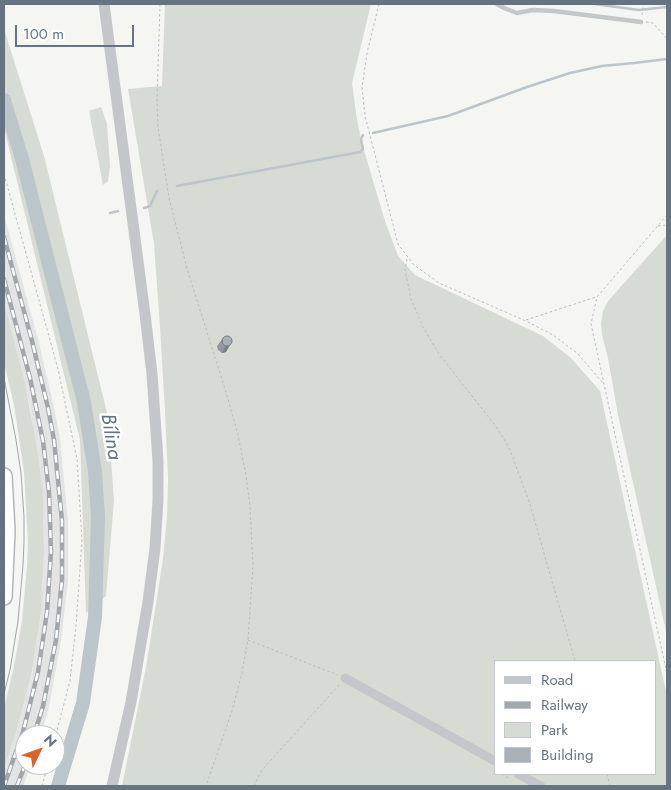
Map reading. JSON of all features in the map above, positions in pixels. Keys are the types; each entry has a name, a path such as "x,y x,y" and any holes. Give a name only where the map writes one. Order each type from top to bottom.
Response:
{"highway":[{"path":"4,476 7,532 4,597"}],"street":[{"path":"104,4 145,314 152,374 158,461 155,548 148,602 131,702 112,786"},
{"path":"345,678 493,760"},
{"path":"520,775 541,786"}],"lane":[{"path":"497,4 517,13 533,10 554,11 642,22"}],"path":[{"path":"160,4 158,127 169,198 188,272 238,435 250,507 253,565 248,640 232,711 206,786"},
{"path":"379,4 367,53 362,88 365,116 398,244 414,265 440,283 553,334 578,354 604,383"},
{"path":"644,4 642,22 653,23 667,40"},
{"path":"4,174 58,369 77,459 82,540 76,626 70,681 58,725"},
{"path":"667,215 597,296 591,324 667,674"},
{"path":"658,226 667,225"},
{"path":"407,258 405,270 411,299 423,327 439,354 494,424 510,450 529,501 575,660"},
{"path":"526,321 597,296"},
{"path":"248,640 345,678 262,770 255,786"}],"shaded area":[{"path":"4,215 38,339 54,407 60,439 68,521 68,581 61,641 44,725 18,725 32,671 37,639 43,582 44,522 31,412 4,303"},
{"path":"15,736 15,775 27,775 23,786 4,786 4,768"}],"green space":[{"path":"165,4 371,4 352,83 363,147 385,221 398,256 415,275 543,336 571,358 600,391 667,696 667,786 122,786 146,667 163,559 168,479 154,244 128,89 162,86"},
{"path":"4,29 44,156 108,417 114,501 106,596 86,613 80,440 4,128"},
{"path":"101,107 107,124 110,166 108,181 103,185 89,111"},
{"path":"667,235 667,636 618,415 601,323 603,311 608,301"},
{"path":"4,303 24,379 36,442 43,492 44,552 41,612 32,671 18,725 15,725 15,736 4,768 4,708 22,621 28,542 24,472 14,405 4,363"}],"building":[{"path":"225,336 229,336 232,341 231,345 225,346 222,343 222,339"}],"waterway":[{"path":"594,4 639,10 667,7"},
{"path":"373,133 448,116 570,73 602,66 667,59"},
{"name":"Bílina","path":"4,100 22,159 84,402 95,472 98,517 95,617 83,703 58,786"},
{"path":"177,186 360,152 363,149 361,139 363,135"},
{"path":"144,208 150,206 157,191"},
{"path":"110,213 118,211"}],"tram line":[{"path":"4,378 21,473 24,517 23,565 18,621 4,694"}],"railway":[{"path":"4,237 48,408 54,440 62,521 62,580 56,640 43,706 37,725"},
{"path":"4,279 30,378 43,441 49,492 51,552 47,612 38,672 23,732 4,786"},
{"path":"17,786 21,775"}]}
